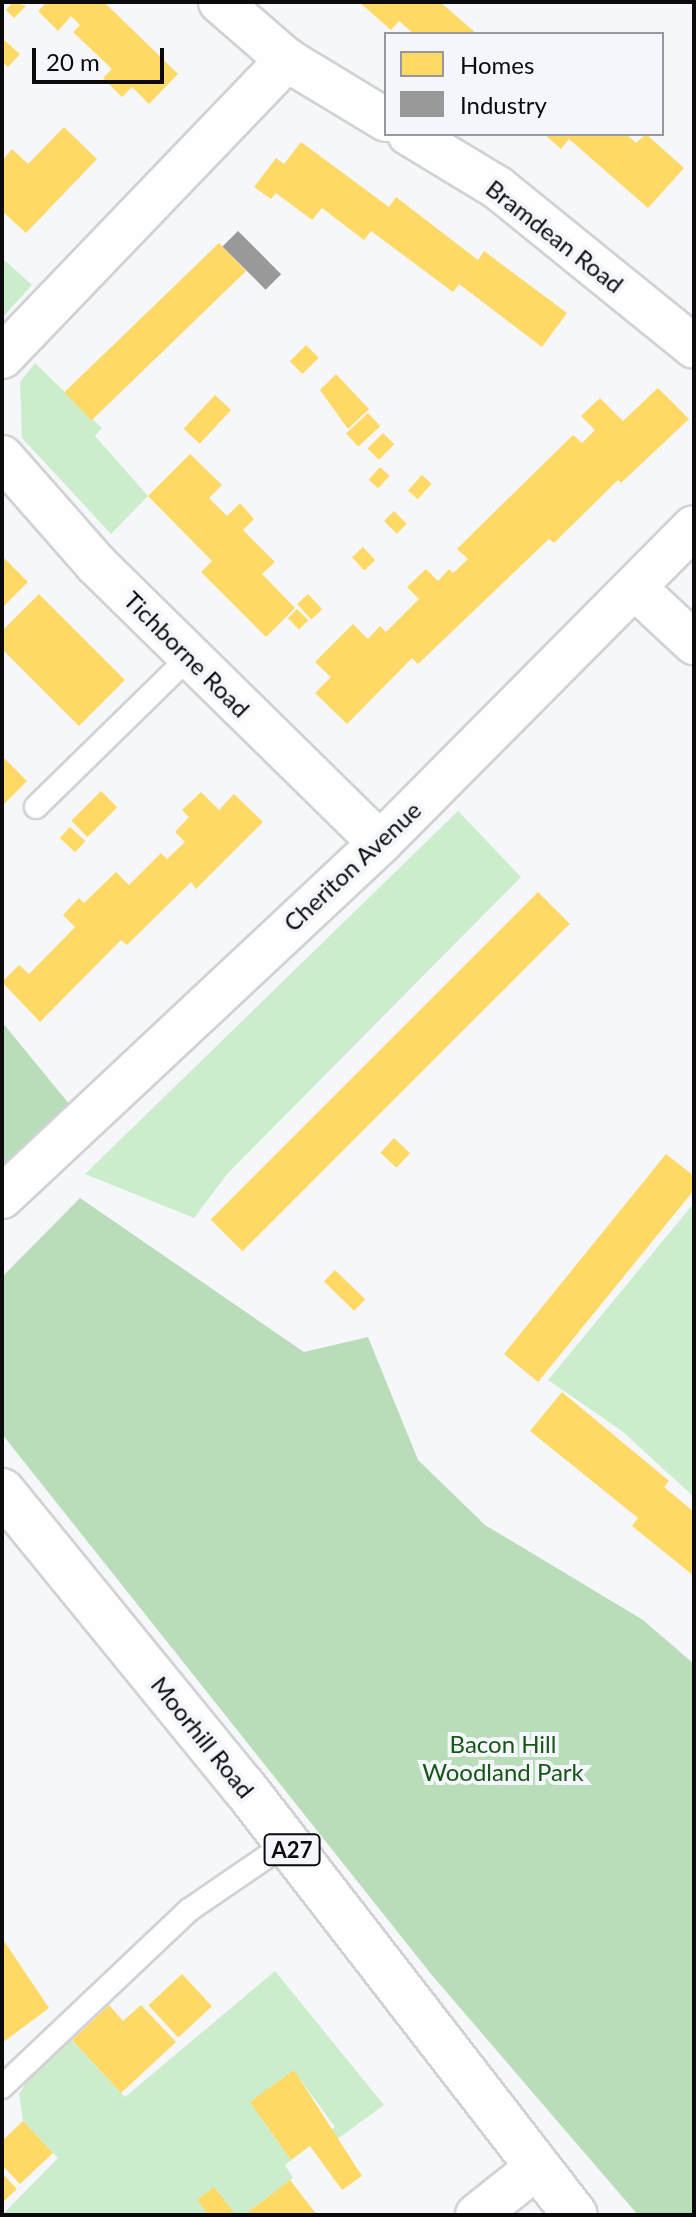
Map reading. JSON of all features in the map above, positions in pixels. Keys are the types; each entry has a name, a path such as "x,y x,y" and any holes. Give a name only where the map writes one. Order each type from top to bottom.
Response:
{"main road":[{"name":"Moorhill Road","path":"2,1491 287,1843 575,2215"}],"street":[{"path":"220,2 287,60 384,119"},
{"path":"2,357 287,60"},
{"name":"Bramdean Road","path":"412,136 498,188 694,347"},
{"name":"Tichborne Road","path":"2,457 189,657 380,843"},
{"name":"Cheriton Avenue","path":"2,1197 380,843 694,527"},
{"path":"635,588 694,643"},
{"path":"477,2215 536,2168"}],"lane":[{"path":"36,807 189,657"},
{"path":"2,2087 189,1910 287,1843"}],"green space":[{"path":"2,258 32,285 2,318"},
{"path":"35,363 102,428 95,436 148,496 111,534 22,438 20,382"},
{"path":"458,811 521,877 228,1173 194,1218 85,1174"},
{"path":"2,1022 74,1110 2,1172"},
{"name":"Bacon Hill Woodland Park","path":"80,1198 304,1352 368,1337 418,1460 485,1525 643,1620 694,1664 694,2215 638,2215 431,1974 2,1434 2,1277"},
{"path":"694,1203 694,1497 622,1431 548,1380"},
{"path":"275,1971 384,2105 336,2140 330,2131 335,2127 294,2071 250,2102 291,2160 285,2165 293,2178 244,2215 2,2215 58,2158 23,2121 19,2094 35,2068 68,2036 125,2097"}],"building: Homes":[{"path":"13,2 26,6 14,18 6,10"},
{"path":"47,2 104,2 178,74 149,104 132,87 122,97 103,78 112,69 73,32 80,25 71,16 58,31 38,11"},
{"path":"359,2 440,2 475,32 412,32 399,21 391,30"},
{"path":"4,40 20,54 8,67 2,62"},
{"path":"64,127 97,159 26,233 2,211 2,161 12,149 28,164"},
{"path":"546,136 628,136 636,143 648,136 684,168 648,208 569,139 561,149"},
{"path":"301,142 389,207 396,197 478,260 484,251 567,313 542,347 459,284 453,292 371,231 364,240 322,208 312,220 276,193 271,199 254,187 276,158 284,164"},
{"path":"219,243 246,271 91,420 64,392"},
{"path":"306,345 319,358 302,374 290,361"},
{"path":"336,374 369,409 348,429 320,390"},
{"path":"658,388 689,419 621,483 618,480 554,543 549,539 418,664 412,658 347,724 315,693 331,677 315,662 353,624 368,639 380,626 386,632 419,599 407,587 426,569 438,581 449,569 453,573 468,559 457,549 573,435 582,443 595,430 581,416 600,398 623,421"},
{"path":"215,395 231,410 200,444 184,429"},
{"path":"368,413 380,426 358,447 346,433"},
{"path":"383,433 394,444 379,460 367,449"},
{"path":"190,454 222,485 209,498 227,516 240,503 254,519 243,530 275,562 262,574 295,608 266,637 201,572 212,561 148,496"},
{"path":"380,467 390,476 378,488 369,480"},
{"path":"422,475 432,484 418,499 408,491"},
{"path":"394,511 407,524 397,534 384,521"},
{"path":"363,547 375,560 364,570 352,557"},
{"path":"2,556 28,582 2,608"},
{"path":"39,594 125,680 79,726 2,649 2,631"},
{"path":"308,594 322,609 311,620 297,604"},
{"path":"297,609 308,620 299,630 288,618"},
{"path":"2,756 27,781 2,806"},
{"path":"101,791 117,807 88,837 71,821"},
{"path":"201,792 219,810 234,794 263,822 196,889 191,882 127,945 121,940 40,1022 2,982 19,965 29,974 75,927 63,915 79,898 84,903 116,872 129,885 161,853 167,859 185,842 175,832 189,817 182,810"},
{"path":"70,827 85,841 75,852 60,838"},
{"path":"538,892 570,924 242,1251 211,1219"},
{"path":"394,1138 410,1153 396,1168 380,1153"},
{"path":"666,1154 694,1176 694,1190 538,1382 504,1354"},
{"path":"335,1270 365,1299 354,1311 324,1282"},
{"path":"562,1392 669,1481 664,1487 694,1512 694,1576 632,1526 638,1518 530,1431"},
{"path":"2,1938 49,2008 2,2043"},
{"path":"182,1974 212,2006 178,2038 148,2005"},
{"path":"109,2005 123,2021 141,2005 176,2042 121,2093 72,2040"},
{"path":"294,2070 362,2176 342,2190 310,2146 291,2160 250,2102"},
{"path":"23,2121 53,2153 20,2184 2,2165 2,2141"},
{"path":"2,2173 17,2189 2,2203"},
{"path":"290,2180 317,2215 244,2215"},
{"path":"214,2187 236,2215 209,2215 197,2200"}],"building: Industry":[{"path":"238,231 281,274 266,290 222,247"}]}
